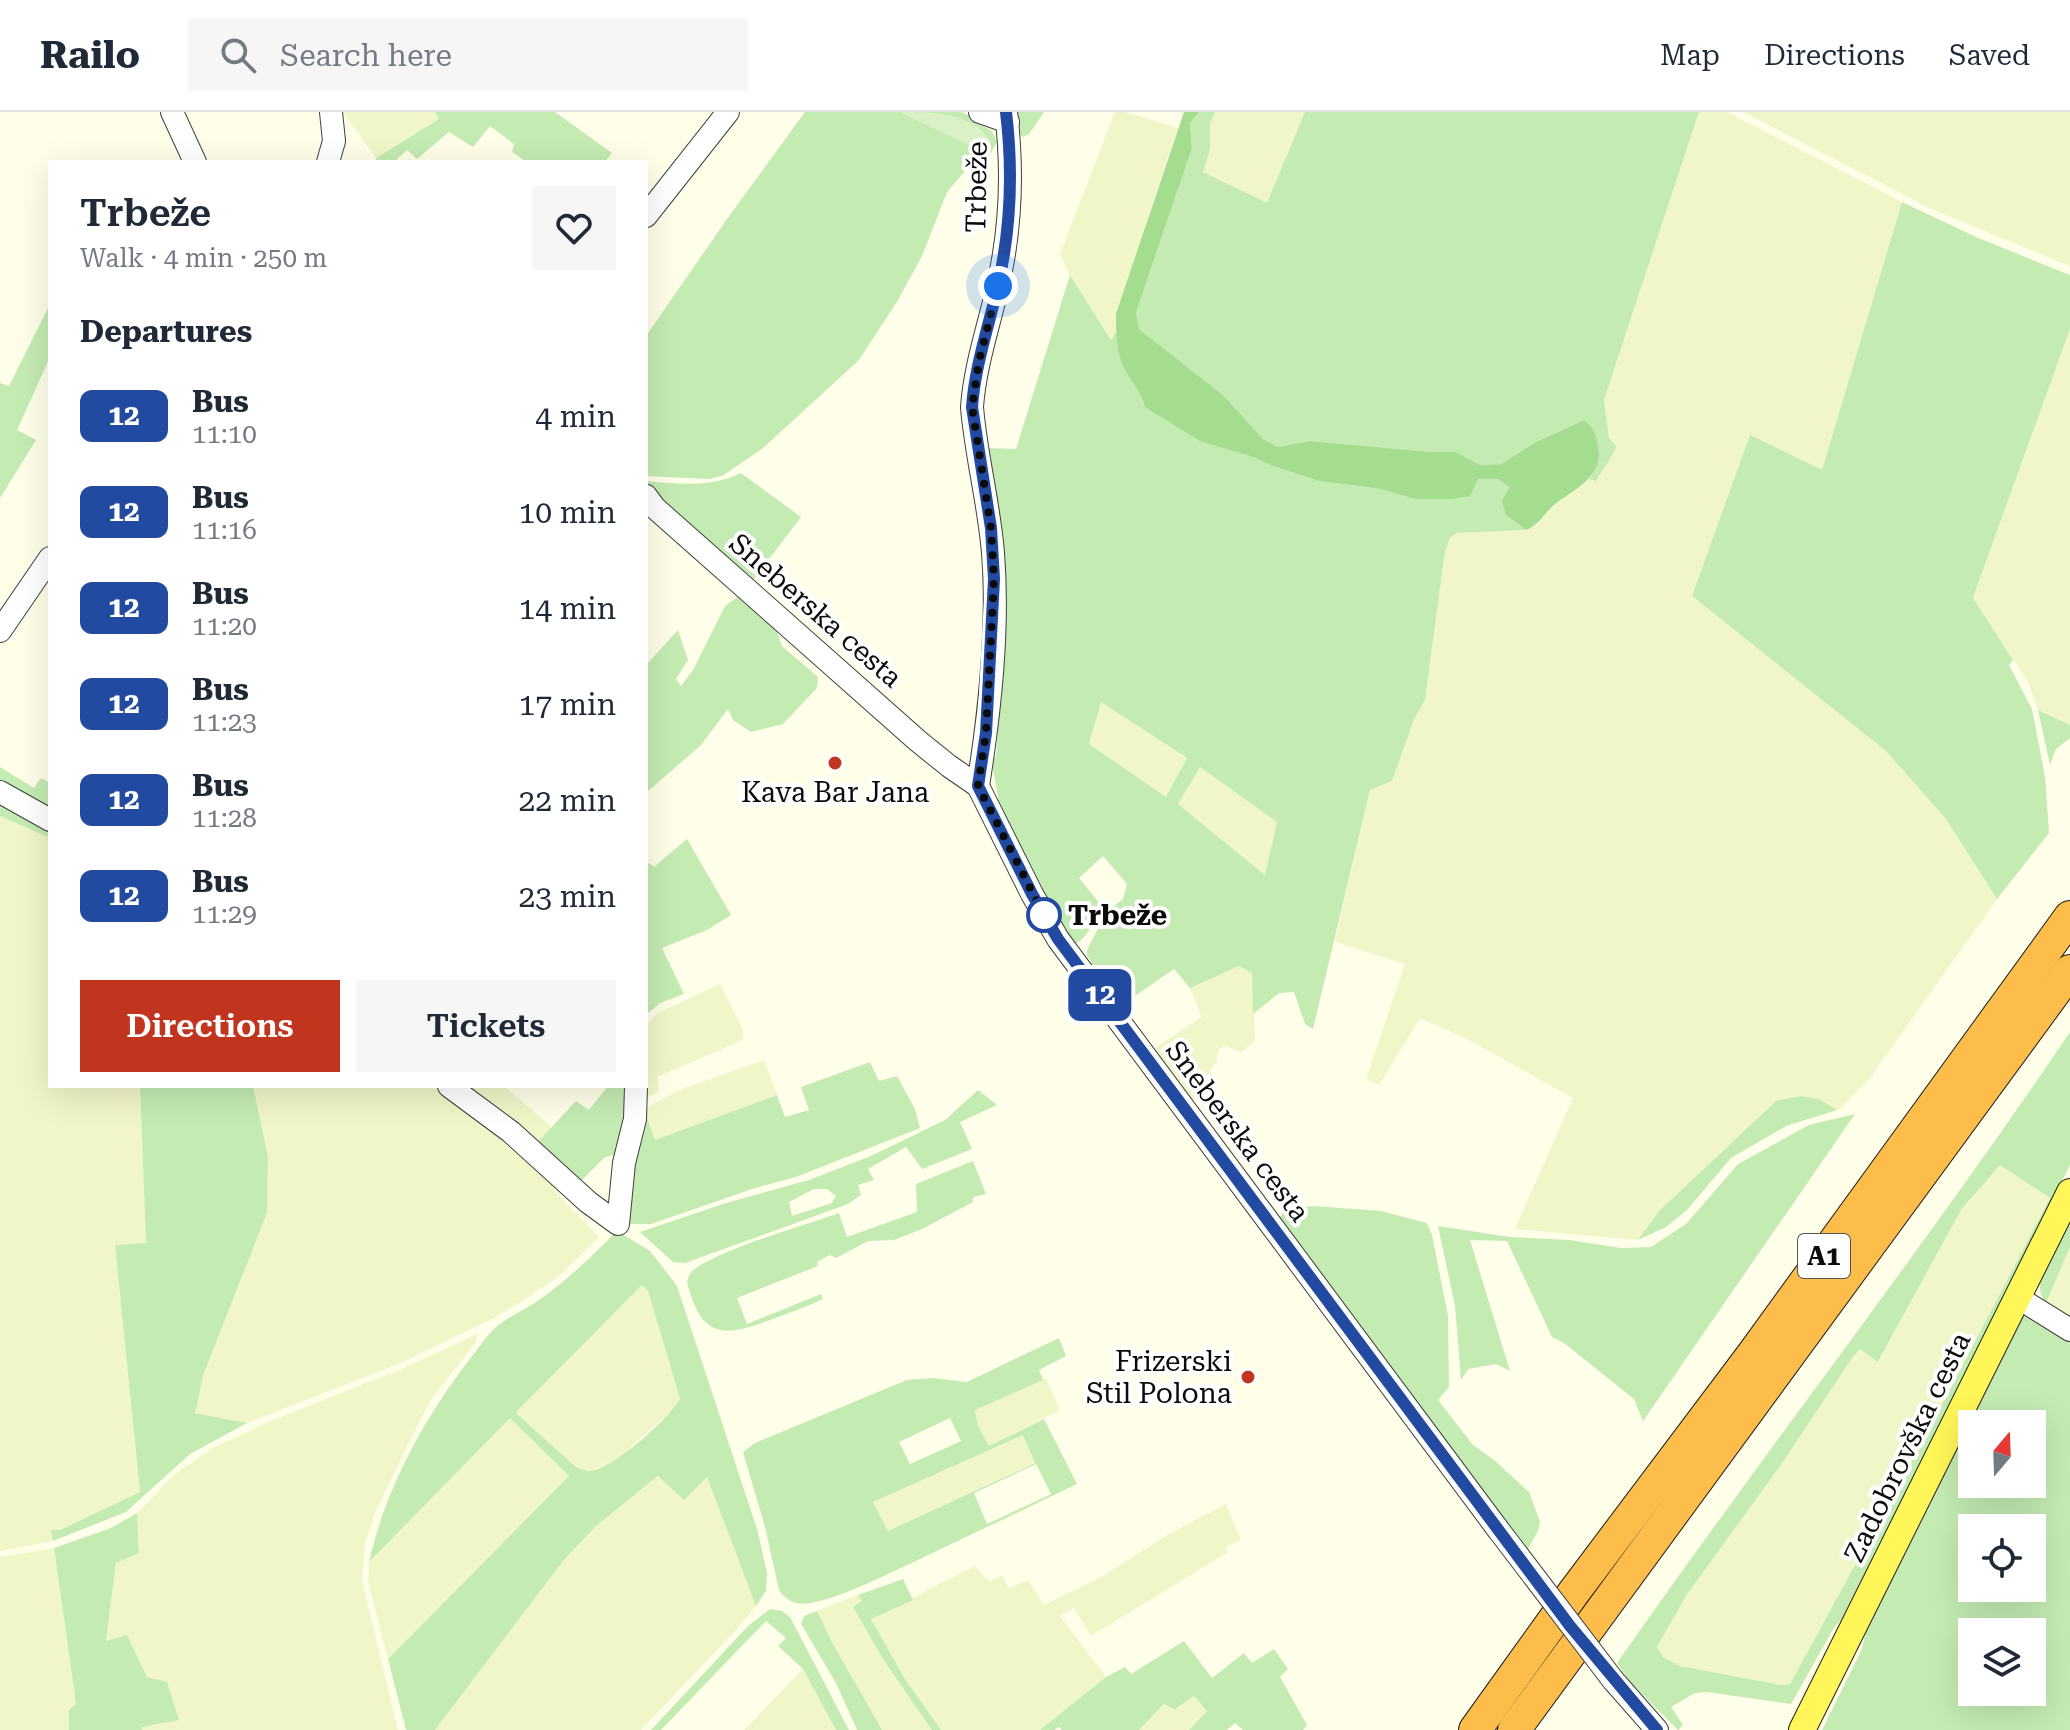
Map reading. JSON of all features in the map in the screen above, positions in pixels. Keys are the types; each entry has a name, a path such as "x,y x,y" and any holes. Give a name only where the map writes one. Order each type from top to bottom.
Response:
{"highway":[{"name":"A1","path":"1475,1730 2070,917"},
{"name":"A1","path":"1514,1730 2070,971"}],"main road":[{"name":"Zadobrovška cesta","path":"1802,1730 2070,1192"}],"street":[{"path":"172,112 194,160"},
{"path":"329,160 334,141 331,112"},
{"path":"648,213 728,112"},
{"path":"980,112 1007,117"},
{"name":"Trbeže","path":"978,786 986,733 994,579 989,515 972,407 976,374 998,286 1006,235 1011,181 1007,117"},
{"name":"Sneberska cesta","path":"648,499 918,741 978,786 1058,939 1497,1528 1613,1680 1657,1730"},
{"path":"0,631 48,561"},
{"path":"0,792 48,819"},
{"path":"452,1088 511,1132 588,1202 618,1224 622,1176 635,1119 636,1088"},
{"path":"2017,1297 2070,1330"}],"green space":[{"path":"343,112 435,112 439,119 376,158"},
{"path":"435,112 555,112 612,153 607,160 524,160 512,152 514,144 490,126 473,147 449,132 417,159 407,150 396,160 376,160 439,119"},
{"path":"805,112 961,112 978,119 977,123 992,131 997,142 989,156 971,164 947,192 922,256 859,360 762,449 722,476 709,479 648,476 648,333"},
{"path":"900,112 938,113 962,119 973,124 990,140 986,147 977,149"},
{"path":"1017,112 1044,112 1029,134 1023,137 1019,134"},
{"path":"1115,112 1125,112 1178,128 1116,314 1116,332 1111,340 1060,254"},
{"path":"1184,112 1199,112 1190,123 1192,148 1136,313 1139,329 1223,395 1263,439 1278,447 1310,441 1456,452 1480,465 1501,464 1536,442 1584,420 1594,432 1598,448 1592,475 1526,530 1506,515 1502,501 1510,487 1498,479 1478,479 1470,496 1451,499 1415,499 1380,489 1319,481 1200,441 1145,407 1121,360 1116,314"},
{"path":"1199,112 1215,112 1210,124 1210,150 1203,172 1267,203 1305,112 1699,112 1604,400 1609,438 1616,446 1596,481 1589,480 1597,457 1584,420 1536,442 1501,464 1480,465 1456,452 1310,441 1278,447 1263,439 1223,395 1139,329 1136,313 1192,148 1190,123"},
{"path":"1215,112 1305,112 1267,204 1203,172 1210,150 1210,124"},
{"path":"1699,112 1727,112 1902,202 1822,471 1750,436 1692,596 1886,751 1946,819 1997,899 1870,1078 1842,1107 1837,1110 1819,1099 1776,1101 1659,1211 1638,1240 1515,1229 1573,1098 1471,1041 1420,1018 1379,1085 1366,1079 1405,964 1335,942 1370,790 1392,781 1415,717 1425,700 1445,551 1450,537 1457,533 1523,531 1537,526 1550,509 1589,480 1596,481 1605,463 1609,438 1604,400"},
{"path":"1743,112 2070,112 2070,266 1929,208"},
{"path":"1902,202 1976,237 2070,275 2070,329 1973,598 2013,660 2009,665 2032,709 2045,777 2049,833 1997,899 1946,819 1886,751 1692,596 1750,435 1822,470"},
{"path":"1070,275 1111,340 1116,332 1122,364 1143,397 1270,465 1319,481 1380,489 1415,499 1477,479 1498,479 1511,487 1506,515 1526,530 1457,533 1450,538 1445,551 1425,700 1415,717 1392,781 1370,790 1313,1029 1305,1024 1294,992 1279,993 1253,1014 1252,973 1239,966 1190,988 1174,969 1119,1007 1089,966 1092,962 1087,956 1087,950 1107,911 1123,899 1127,884 1103,856 1079,878 1101,905 1093,922 1083,938 1073,945 1064,933 1000,808 992,764 993,757 996,757 1000,700 988,448 1016,449","holes":["1101,702 1187,758 1166,797 1089,744","1200,767 1277,822 1265,875 1178,804"]},
{"path":"48,308 48,361 17,430 36,440 0,498 0,383 9,386"},
{"path":"2070,329 2070,725 2038,710 2028,682 1973,599"},
{"path":"741,473 801,517 754,579 748,581 648,487 648,481 683,484 729,478"},
{"path":"740,595 777,631 782,646 818,677 817,688 783,724 751,732 733,720 728,709 701,745 648,791 648,663 678,630 688,660 676,679 681,686 693,670 725,606"},
{"path":"1101,701 1187,759 1166,798 1089,744"},
{"path":"2038,710 2070,725 2070,738 2056,749 2050,765"},
{"path":"0,767 34,788 41,778 48,782 48,816 0,794"},
{"path":"1200,767 1277,822 1265,875 1178,804"},
{"path":"0,805 48,825 48,837 0,816"},
{"path":"0,816 48,837 48,1088 140,1088 146,1244 115,1245 140,1492 59,1530 52,1530 53,1541 0,1551"},
{"path":"687,839 731,915 707,930 662,948 684,994 660,1003 648,1013 648,864 654,867"},
{"path":"1239,966 1252,973 1255,1040 1242,1052 1226,1046 1219,1049 1216,1061 1191,1104 1154,1054 1155,1048 1202,1017 1190,988"},
{"path":"720,984 743,1029 743,1040 657,1077 659,1091 641,1102 648,1088 648,1023 658,1013"},
{"path":"2070,1032 2070,1165 1841,1620 1791,1704 1695,1693 1671,1707 1683,1725 1678,1730 1630,1682 1617,1663","holes":["2000,1165 2050,1198 1933,1422 1790,1684 1680,1666 1663,1657 1657,1647 1686,1596 1785,1459 1852,1358 1860,1349 1878,1362 1961,1210"]},
{"path":"764,1060 777,1095 655,1140 644,1109 682,1089"},
{"path":"870,1062 879,1081 897,1076 915,1109 920,1128 796,1177 651,1224 628,1224 621,1188 644,1109 655,1140 777,1095 785,1117 809,1110 801,1087"},
{"path":"140,1088 253,1088 268,1157 267,1213 204,1373 195,1413 247,1423 190,1454 126,1512 53,1541 51,1530 60,1530 140,1492 115,1245 146,1243"},
{"path":"253,1088 439,1088 458,1099 541,1172 599,1237 560,1275 530,1296 494,1318 398,1364 247,1423 195,1413 204,1373 267,1213 268,1157"},
{"path":"457,1088 506,1088 552,1127 536,1144"},
{"path":"606,1088 631,1088 615,1157 604,1158 579,1183 536,1144 576,1101 589,1110"},
{"path":"978,1090 997,1105 960,1122 972,1149 922,1169 906,1147 868,1169 874,1180 858,1185 861,1195 848,1204 685,1263 673,1262 640,1232 809,1180 871,1156 945,1120","holes":["814,1189 827,1189 836,1196 832,1203 792,1216 789,1202"]},
{"path":"1801,1096 1819,1099 1837,1110 1786,1126 1731,1158 1687,1210 1666,1227 1638,1240 1659,1211 1776,1101"},
{"path":"1855,1114 1643,1421 1634,1399 1564,1343 1552,1337 1507,1241 1470,1240 1510,1371 1496,1364 1468,1369 1461,1380 1455,1306 1438,1226 1621,1248 1651,1247 1686,1224 1738,1164 1809,1125"},
{"path":"973,1161 986,1194 973,1197 973,1202 922,1229 894,1240 868,1241 836,1258 830,1255 817,1262 818,1266 737,1298 747,1324 821,1294 823,1299 739,1330 716,1329 700,1315 687,1283 696,1268 746,1244 839,1213 847,1237 917,1212 916,1184"},
{"path":"1999,1164 2050,1198 1933,1422 1790,1684 1680,1666 1663,1657 1657,1647 1686,1596 1785,1459 1852,1358 1860,1349 1879,1362 1961,1210"},
{"path":"1313,1206 1381,1211 1427,1223 1448,1316 1449,1387 1438,1400 1473,1445 1529,1492 1540,1522 1527,1551 1279,1218 1286,1209"},
{"path":"2070,1215 2070,1247 2046,1303 2039,1282"},
{"path":"622,1234 650,1251 677,1286 757,1529 767,1573 766,1591 756,1606 707,1477 684,1500 658,1476 595,1527 563,1561 435,1730 406,1730 388,1659 569,1476 510,1418 369,1562 395,1483 435,1409 489,1334 559,1285 613,1235","holes":["642,1285 648,1291 680,1399 654,1429 630,1449 595,1470 581,1469 517,1414 518,1410"]},
{"path":"2070,1247 2070,1319 2046,1303"},
{"path":"642,1285 648,1291 680,1399 622,1455 594,1470 583,1470 517,1414 518,1410"},
{"path":"2031,1314 2070,1336 2070,1730 1822,1730 1862,1649 1867,1625 1958,1442 1958,1498 2046,1498 2046,1410 1974,1410 2020,1317"},
{"path":"478,1334 476,1342 433,1397 421,1418 376,1511 365,1544 362,1581 398,1730 142,1730 147,1677 127,1636 106,1642 116,1563 139,1553 137,1513 175,1474 213,1448"},
{"path":"1059,1338 1066,1356 1039,1370 1043,1380 975,1410 978,1426 989,1446 1044,1419 1077,1484 852,1590 806,1604 792,1602 785,1597 779,1590 743,1452 755,1443 907,1380 933,1378 967,1382","holes":["950,1418 961,1441 910,1464 899,1442","1023,1435 1035,1463 888,1531 873,1502","1036,1464 1051,1494 987,1524 974,1493"]},
{"path":"1046,1378 1060,1410 989,1446 978,1426 975,1409"},
{"path":"510,1417 569,1476 388,1659 368,1582 369,1562"},
{"path":"1023,1435 1035,1462 888,1531 873,1502"},
{"path":"659,1476 707,1476 756,1606 736,1630 641,1730 435,1730 563,1561 595,1527"},
{"path":"1226,1504 1241,1540 1225,1548 1228,1552 1091,1636 1074,1608 1060,1616 1106,1677 1040,1730 941,1730 905,1679 871,1619 975,1566 990,1582 1002,1575 1009,1588 1028,1580 1044,1605 1103,1576 1169,1534"},
{"path":"137,1513 139,1553 116,1563 106,1641 127,1635 147,1677 167,1682 179,1720 142,1727 142,1730 69,1730 69,1710 76,1704 54,1548 111,1528"},
{"path":"54,1548 76,1704 69,1730 0,1730 0,1557"},
{"path":"903,1579 913,1600 871,1619 905,1679 941,1730 932,1730 883,1659 853,1607 862,1601 858,1595"},
{"path":"858,1595 862,1601 853,1607 883,1659 932,1730 882,1730 833,1644 817,1611"},
{"path":"770,1609 782,1611 790,1617 849,1730 836,1730 803,1669 778,1646 786,1638 766,1621 661,1730 651,1730 748,1626"},
{"path":"817,1611 882,1730 857,1730 836,1683 801,1624 804,1616"},
{"path":"1184,1641 1212,1678 1244,1653 1252,1663 1274,1649 1288,1669 1280,1677 1307,1725 1303,1730 1243,1730 1235,1723 1227,1730 1189,1730 1207,1711 1194,1696 1175,1709 1164,1704 1139,1730 1062,1730 1059,1727 1040,1730 1106,1677 1125,1667 1131,1674"},
{"path":"803,1669 836,1730 744,1730"},
{"path":"1194,1696 1207,1711 1189,1730 1139,1730 1165,1704"}],"bus line":[{"name":"12","path":"1006,112 1011,181 1009,209 1003,260 973,387 972,407 991,528 994,579 986,733 978,786 1058,939 1570,1626 1657,1730"}],"place":[{"name":"Kava Bar Jana","path":"835,763"},
{"name":"Trbeže","path":"1044,915"},
{"name":"Frizerski Stil Polona","path":"1248,1377"}],"route":[{"path":"998,286 973,387 972,407 991,528 994,579 986,733 978,786 1047,921 1044,915"}]}
